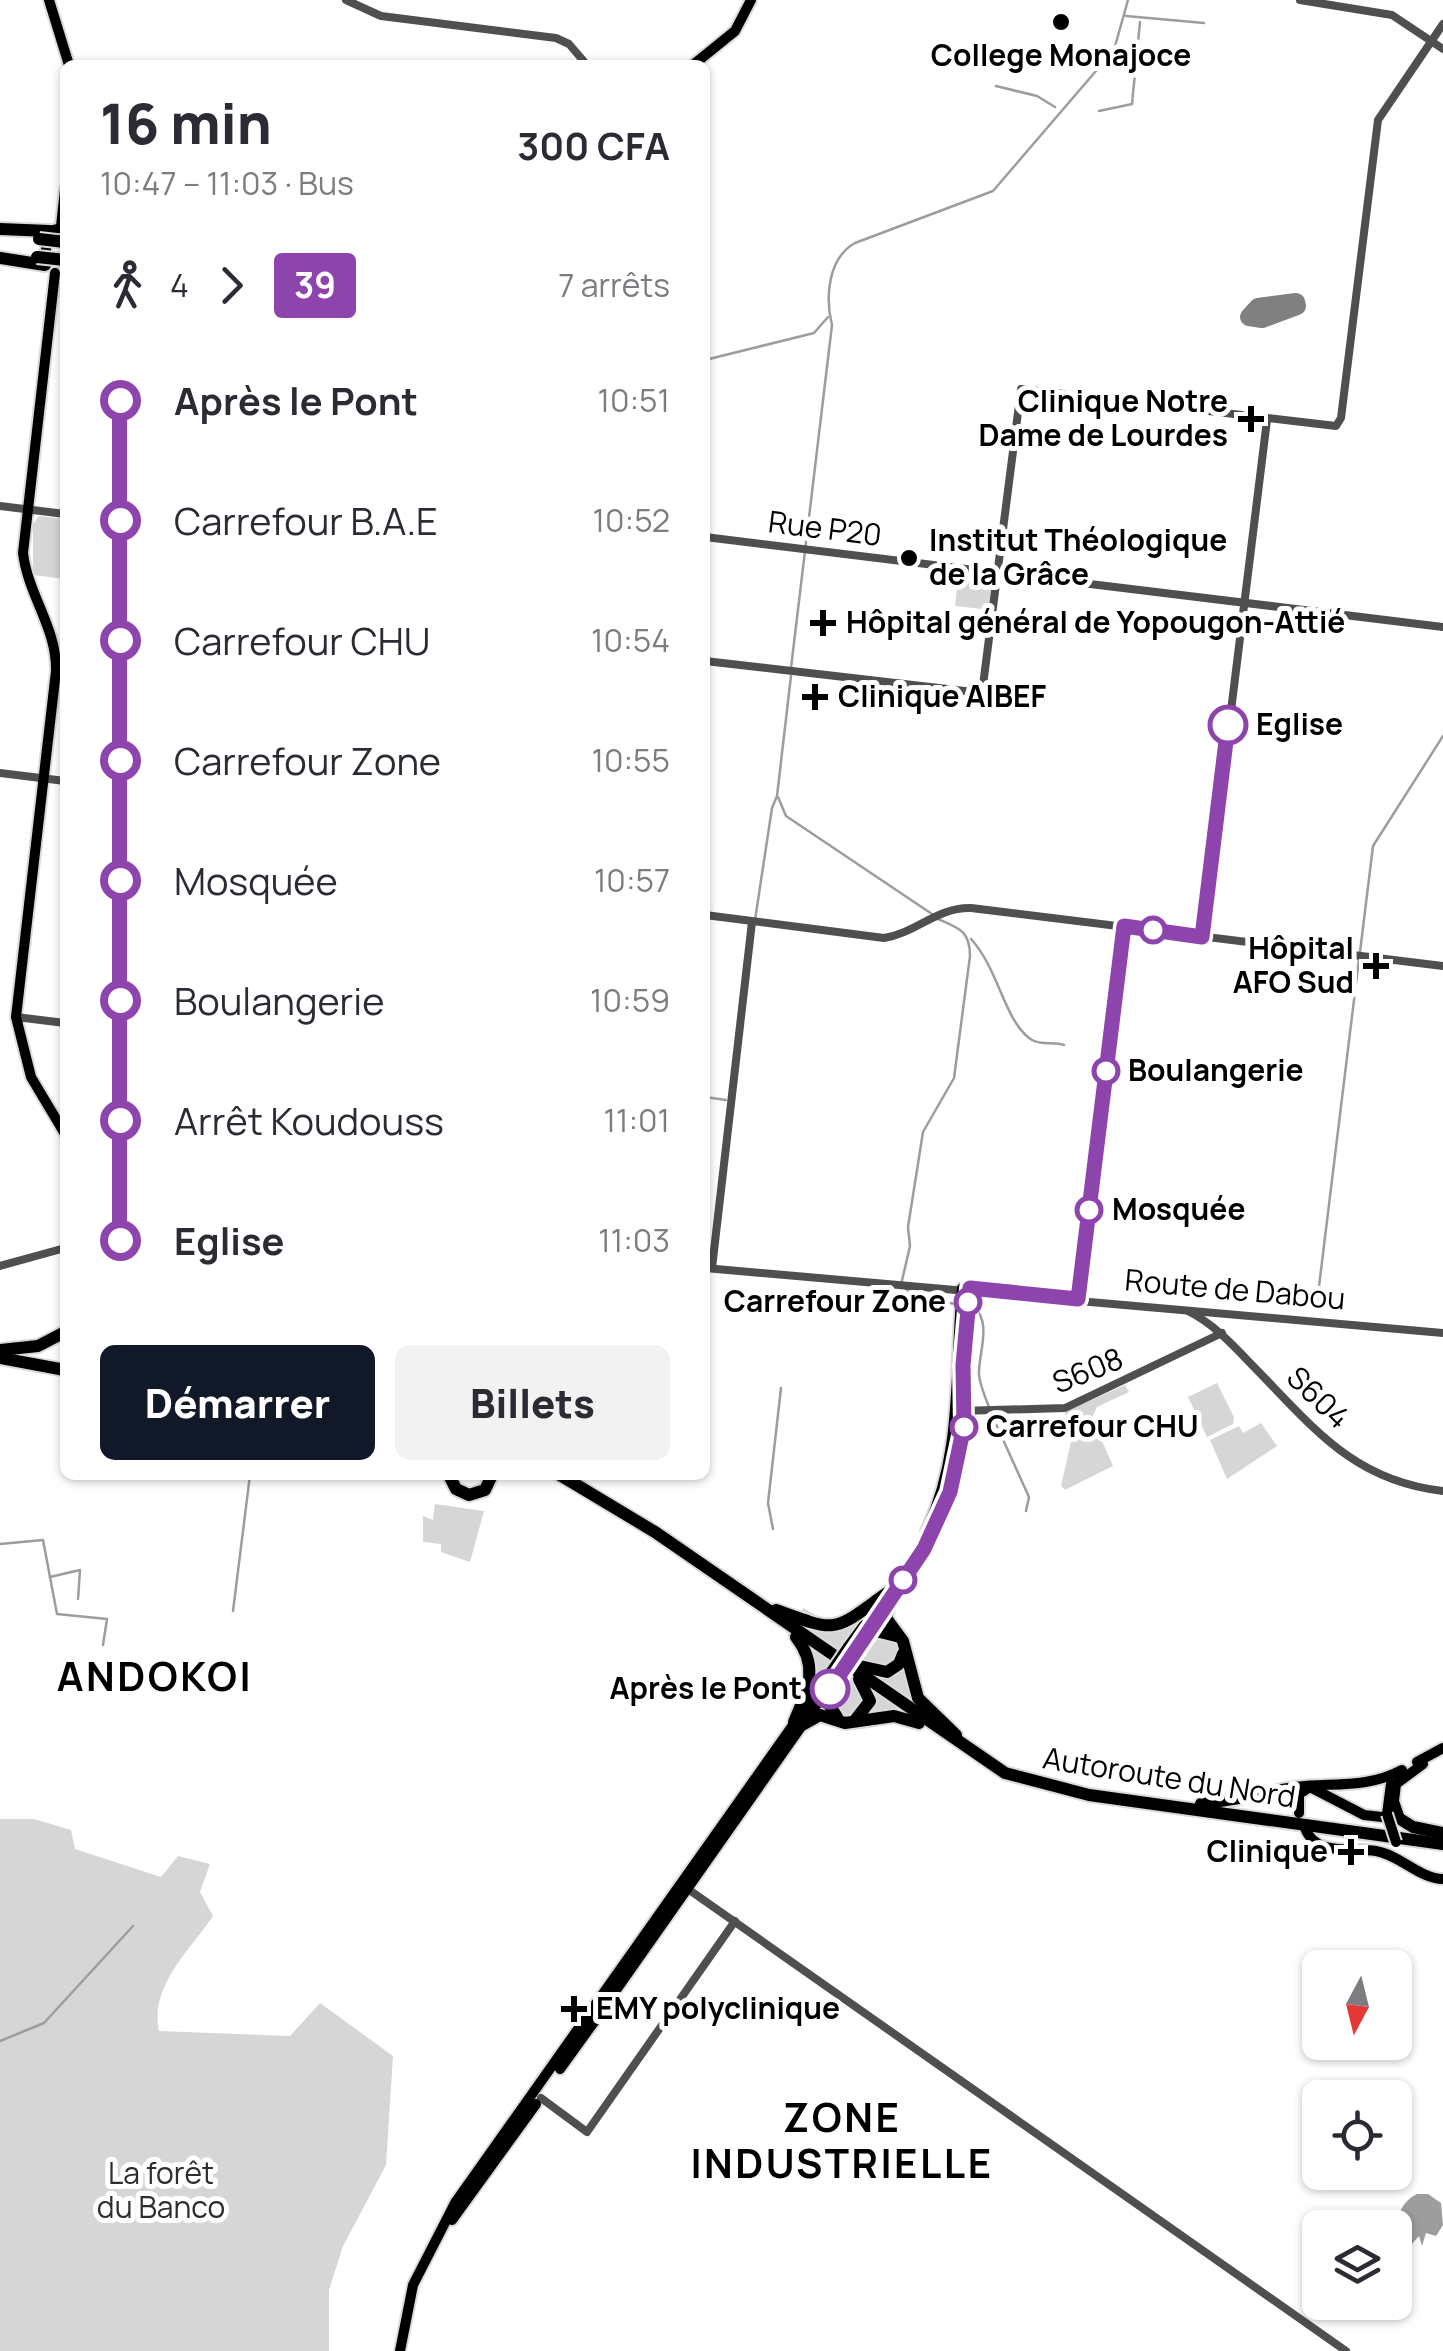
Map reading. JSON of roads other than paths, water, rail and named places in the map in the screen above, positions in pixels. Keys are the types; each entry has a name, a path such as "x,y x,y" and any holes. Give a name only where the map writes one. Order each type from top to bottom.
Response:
{"highway":[{"path":"0,231 54,231"},
{"path":"0,255 55,267"},
{"path":"0,1353 38,1346 60,1335"},
{"path":"0,1353 60,1366"},
{"path":"452,1480 456,1489 472,1495 487,1488 490,1480"},
{"name":"Autoroute du Nord","path":"570,1480 604,1498 772,1611"},
{"name":"Autoroute du Nord","path":"584,1480 630,1506 772,1611 841,1668 997,1762 1038,1780 1443,1834"},
{"path":"772,1611 820,1626 834,1626 858,1617 889,1595"},
{"path":"889,1595 886,1614 903,1641 918,1698 955,1738"},
{"path":"772,1611 809,1657 810,1685 798,1723"},
{"path":"866,1627 893,1630"},
{"path":"833,1718 841,1668"},
{"path":"798,1723 816,1715 854,1723 900,1716 955,1738"},
{"name":"Autoroute du Nord","path":"955,1738 1005,1773 1052,1788 1443,1846"},
{"path":"1201,1804 1264,1794"},
{"path":"1393,1817 1413,1827 1443,1834"}],"main road":[{"path":"49,0 67,60"},
{"path":"699,60 735,32 751,0"},
{"path":"54,231 55,267 26,509 27,577 56,652 16,1018 32,1078 60,1126"},
{"path":"403,2351 415,2298 442,2238 798,1723 841,1668 944,1511 964,1426 961,1335 966,1288"},
{"path":"889,1595 936,1511 962,1412"},
{"path":"1443,1751 1393,1780 1396,1842 1406,1857 1443,1877"},
{"path":"1298,1812 1297,1798 1303,1790 1368,1783 1443,1751"},
{"path":"1264,1794 1302,1783 1331,1789 1364,1815 1393,1817"},
{"path":"1305,1828 1312,1840 1322,1846 1387,1854 1443,1877"},
{"path":"403,2351 413,2284 444,2221 684,1887"}],"street":[{"path":"346,0 380,16 556,38 569,44 582,60"},
{"path":"1300,0 1386,13 1443,49"},
{"path":"710,661 982,693 1021,389 1330,428 1341,418 1378,120 1443,24"},
{"path":"1202,937 1267,420"},
{"path":"0,506 60,513"},
{"name":"Rue P20","path":"710,538 1443,628"},
{"path":"0,773 60,780"},
{"path":"710,916 884,938 906,932 933,916 964,908 1443,966"},
{"path":"710,1252 754,922"},
{"path":"1124,926 1079,1297 1225,1311 1221,1333"},
{"path":"16,1018 60,1022"},
{"path":"0,1266 60,1249"},
{"name":"Route de Dabou","path":"710,1267 1443,1331"},
{"name":"S604","path":"1179,1308 1221,1333 1352,1461 1386,1480 1443,1491"},
{"name":"Route de Dabou","path":"1225,1311 1443,1331"},
{"name":"S608","path":"962,1412 1065,1408 1221,1333"},
{"path":"964,1426 980,1410"},
{"path":"684,1887 1346,2351"},
{"path":"541,2098 587,2132 735,1921"}],"waterway":[{"path":"791,668 832,325 829,291 839,258 855,243 993,191 1114,50 1128,0"},
{"path":"1126,16 1204,23"},
{"path":"1099,111 1132,104 1140,22"},
{"path":"996,86 1037,96 1055,107"},
{"path":"710,359 814,333 828,317"},
{"path":"755,920 777,796 791,676"},
{"path":"1360,952 1373,846 1443,736"},
{"path":"778,797 786,816 932,914"},
{"path":"938,919 962,931 970,956 954,1078 923,1132 908,1227 910,1246 901,1285 915,1296 955,1304"},
{"path":"971,939 1023,1032 1035,1042 1064,1045"},
{"path":"1316,1311 1359,959"},
{"path":"710,1098 726,1100"},
{"path":"973,1306 982,1321 979,1375 989,1407"},
{"path":"773,1529 768,1503 781,1388"},
{"path":"991,1413 1029,1497 1026,1511"},
{"path":"233,1611 249,1480"},
{"path":"0,1544 43,1540 57,1614 107,1619 103,1645"},
{"path":"50,1577 80,1570 78,1599"},
{"path":"0,2041 44,2023 133,1926"}],"place":[{"name":"College Monajoce","path":"1061,22"},
{"name":"Clinique Notre Dame de Lourdes","path":"1251,419"},
{"name":"Institut Théologique de la Grâce","path":"909,558"},
{"name":"Hôpital général de Yopougon-Attié","path":"823,623"},
{"name":"Clinique AIBEF","path":"815,697"},
{"name":"Eglise","path":"1228,725"},
{"name":"Hôpital AFO Sud","path":"1376,966"},
{"name":"Boulangerie","path":"1106,1071"},
{"name":"Mosquée","path":"1089,1210"},
{"name":"Carrefour Zone","path":"968,1302"},
{"name":"Carrefour CHU","path":"964,1427"},
{"name":"Après le Pont","path":"830,1689"},
{"name":"Clinique","path":"1351,1852"},
{"name":"EMY polyclinique","path":"574,2009"}],"district":[{"name":"ANDOKOI","path":"155,1677"},
{"name":"ZONE INDUSTRIELLE","path":"842,2141"}],"park label":[{"name":"La forêt du Banco","path":"161,2191"}]}
